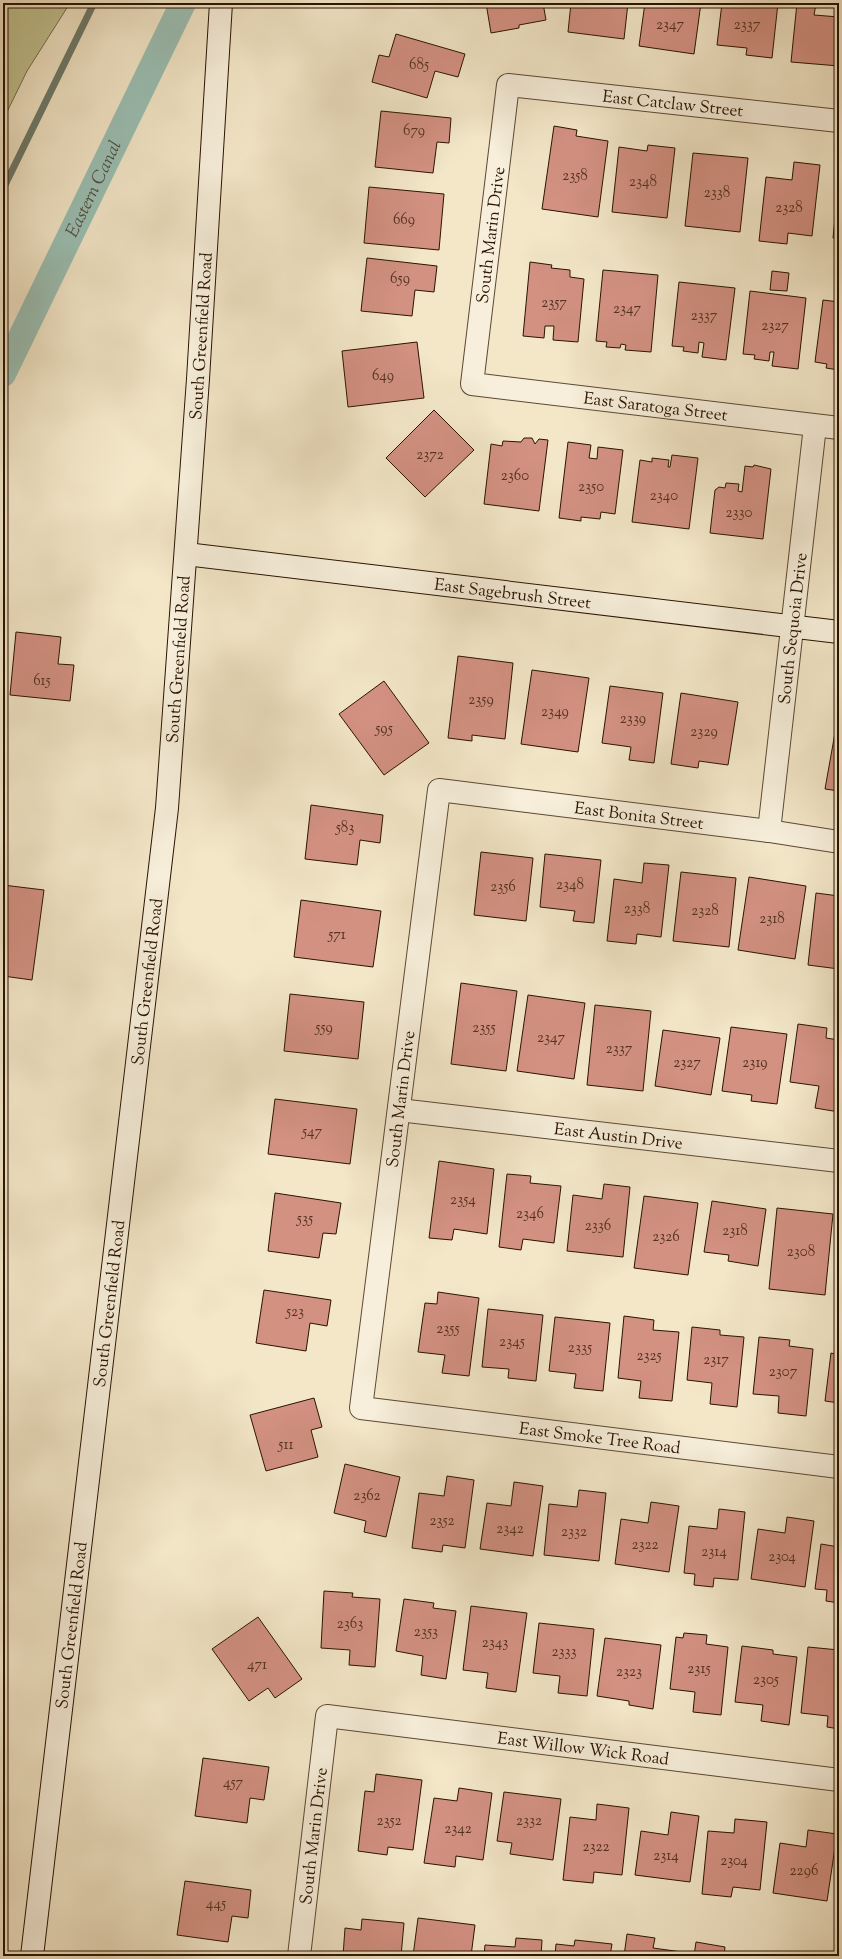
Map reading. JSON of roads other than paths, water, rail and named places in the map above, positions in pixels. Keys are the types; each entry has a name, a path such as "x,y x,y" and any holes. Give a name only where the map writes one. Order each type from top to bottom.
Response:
{"street":[{"name":"South Greenfield Road","path":"32,1956 167,808 186,554 221,4"},
{"name":"East Catclaw Street","path":"508,85 839,121"},
{"name":"South Marin Drive","path":"472,384 508,85"},
{"name":"East Saratoga Street","path":"472,384 839,428"},
{"name":"South Sequoia Drive","path":"770,831 815,426"},
{"name":"East Sagebrush Street","path":"186,554 839,632"},
{"name":"South Marin Drive","path":"361,1408 439,790"},
{"name":"East Bonita Street","path":"439,790 770,831 839,842"},
{"name":"East Austin Drive","path":"399,1110 839,1161"},
{"name":"East Smoke Tree Road","path":"361,1408 839,1467"},
{"name":"South Marin Drive","path":"300,1956 327,1716"},
{"name":"East Willow Wick Road","path":"327,1716 839,1780"}],"waterway":[{"path":"3,189 94,3"},
{"name":"Eastern Canal","path":"3,374 183,3"}]}
